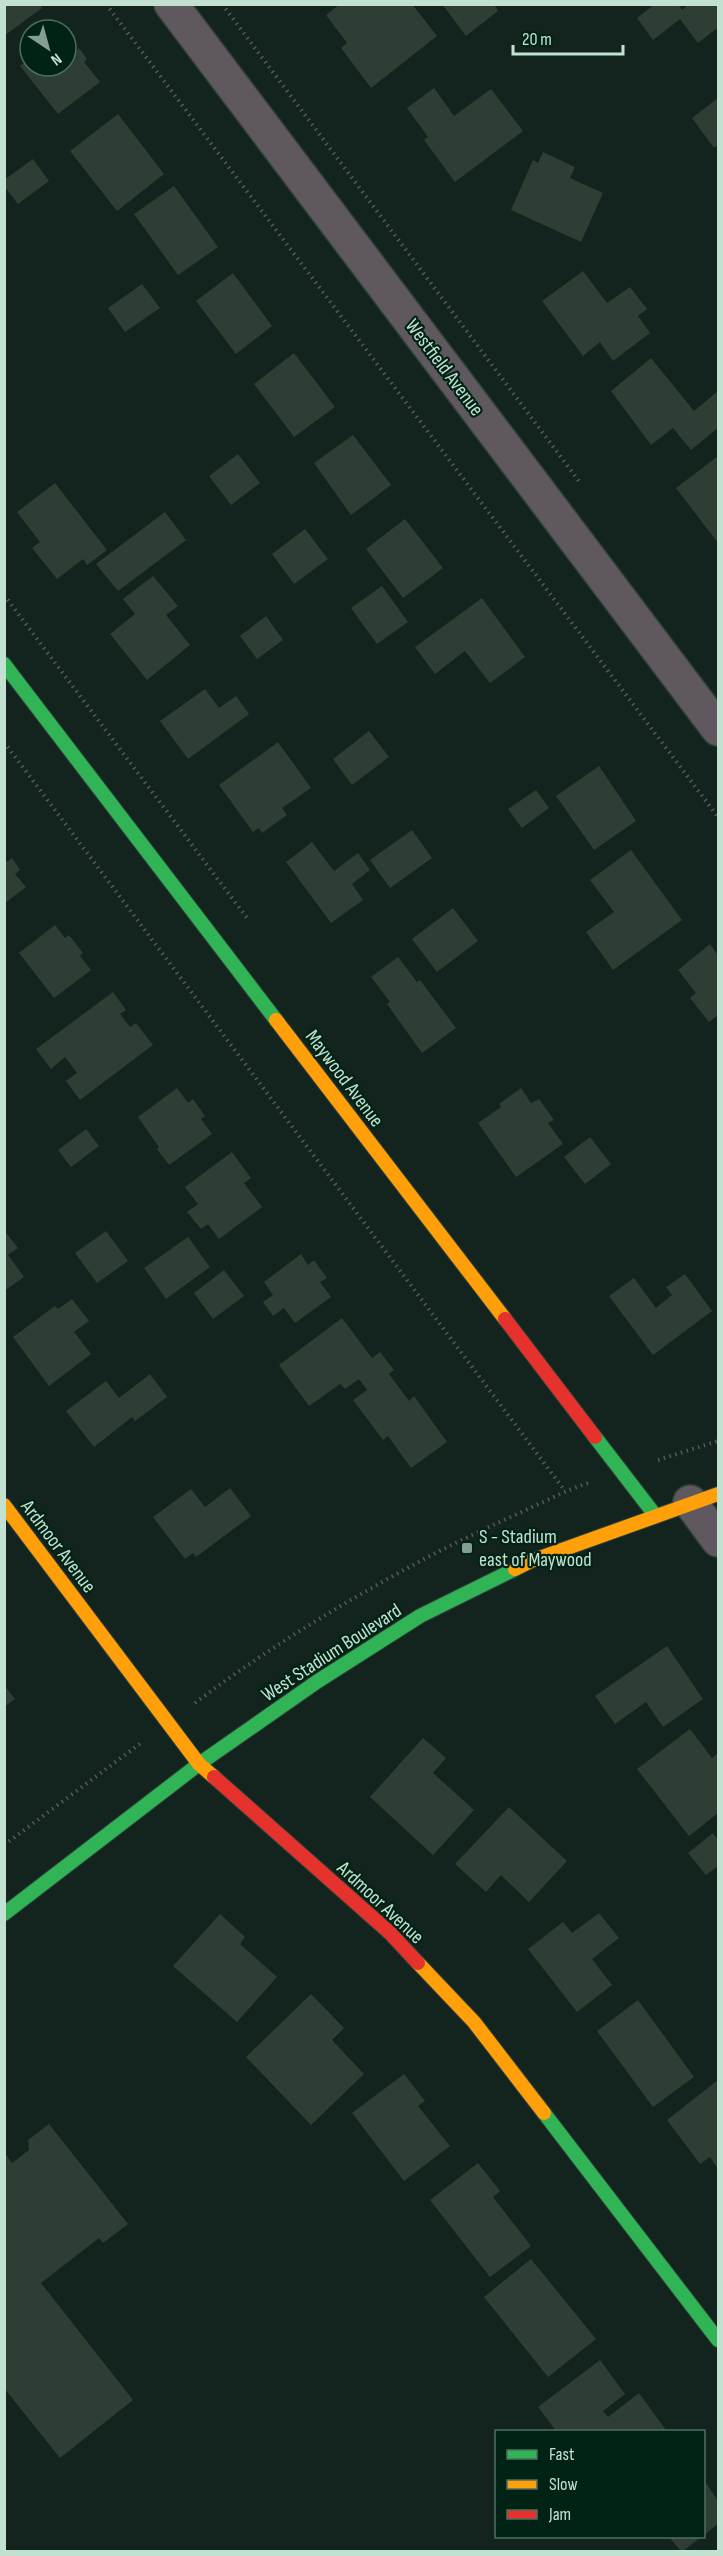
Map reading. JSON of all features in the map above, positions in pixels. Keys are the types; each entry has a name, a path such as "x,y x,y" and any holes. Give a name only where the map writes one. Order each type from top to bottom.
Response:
{"street":[{"name":"Westfield Avenue","path":"171,4 718,729"},
{"name":"Maywood Avenue","path":"4,664 655,1515"},
{"name":"West Stadium Boulevard","path":"4,1914 199,1764 318,1681 420,1616 531,1561 704,1498"},
{"path":"704,1498 718,1540"},
{"name":"Ardmoor Avenue","path":"4,1505 199,1764 390,1933 474,2022 718,2340"}],"path":[{"path":"106,4 718,817"},
{"path":"222,4 582,484"},
{"path":"4,742 565,1491"}],"building":[{"path":"4,4 40,4 42,8 28,18 18,18 18,26 4,36"},
{"path":"340,4 412,4 437,36 371,88 341,48 347,43 326,15"},
{"path":"442,4 494,4 498,11 466,36"},
{"path":"655,4 678,4 682,10 689,4 718,4 718,33 716,29 698,43 680,19 653,40 637,18"},
{"path":"79,48 87,59 84,62 100,82 58,114 30,78 78,78"},
{"path":"434,88 454,116 491,89 523,131 455,182 424,140 428,137 407,108"},
{"path":"718,98 718,145 714,148 692,118"},
{"path":"118,114 164,174 117,211 70,151"},
{"path":"543,152 575,167 570,178 603,193 581,242 511,210 533,160 538,163"},
{"path":"33,159 49,181 18,204 4,186 4,180"},
{"path":"174,186 218,247 178,275 134,214"},
{"path":"583,271 607,303 630,287 647,309 638,316 650,333 613,361 600,342 583,356 542,301"},
{"path":"233,273 272,326 236,354 196,301"},
{"path":"142,284 160,308 125,332 108,308"},
{"path":"294,353 335,407 294,437 254,384"},
{"path":"651,358 694,411 718,391 718,428 691,450 673,428 651,445 611,391"},
{"path":"353,435 391,485 351,515 314,463"},
{"path":"238,454 260,483 231,505 209,476"},
{"path":"718,456 718,543 676,488"},
{"path":"55,483 107,550 87,565 83,559 57,579 32,548 40,542 17,512"},
{"path":"165,512 186,540 118,591 96,564"},
{"path":"405,519 443,568 403,598 366,549"},
{"path":"305,529 328,559 294,584 272,554"},
{"path":"153,576 178,606 166,615 190,645 147,680 110,634 135,614 123,599"},
{"path":"382,586 408,622 377,644 351,608"},
{"path":"482,598 525,657 490,683 465,651 435,674 415,647"},
{"path":"266,616 283,640 257,659 240,636"},
{"path":"205,689 219,708 236,696 249,714 188,759 160,721"},
{"path":"369,731 389,757 352,785 333,759"},
{"path":"278,742 311,788 282,808 287,815 262,833 259,828 253,832 219,785"},
{"path":"599,766 636,821 594,850 556,796"},
{"path":"536,790 549,808 522,828 508,809"},
{"path":"412,830 432,858 390,888 370,860"},
{"path":"312,842 334,871 358,853 370,870 352,884 363,900 331,923 286,862"},
{"path":"631,850 682,920 613,970 586,932 614,912 590,880"},
{"path":"12,858 20,870 15,874 26,887 5,903 5,859 7,862"},
{"path":"453,908 478,941 437,972 412,939"},
{"path":"55,925 65,938 69,935 83,953 80,956 91,970 54,998 19,953"},
{"path":"710,944 718,955 718,1015 709,1022 690,998 696,993 678,970"},
{"path":"398,957 417,982 420,980 456,1028 422,1053 387,1004 390,1002 371,977"},
{"path":"113,992 126,1010 120,1014 130,1027 136,1023 153,1045 80,1100 66,1081 77,1073 65,1057 51,1069 36,1049"},
{"path":"177,1088 188,1103 193,1099 205,1116 201,1119 212,1134 169,1165 138,1117"},
{"path":"521,1088 531,1103 539,1099 554,1120 548,1123 563,1144 516,1177 478,1123 501,1107 499,1104"},
{"path":"86,1129 99,1146 71,1167 58,1150"},
{"path":"590,1137 611,1164 585,1184 564,1157"},
{"path":"232,1152 251,1178 244,1183 262,1207 219,1239 208,1224 201,1229 187,1212 198,1204 185,1187"},
{"path":"4,1230 18,1248 8,1255 24,1277 4,1291"},
{"path":"106,1231 128,1261 97,1283 75,1253"},
{"path":"188,1237 210,1267 166,1299 144,1268"},
{"path":"301,1254 308,1265 314,1260 327,1278 320,1282 331,1297 295,1323 284,1308 273,1316 263,1302 273,1295 264,1282"},
{"path":"224,1270 244,1296 213,1319 194,1293"},
{"path":"685,1274 712,1311 653,1355 609,1296 634,1278 656,1308 672,1295 666,1287"},
{"path":"72,1299 89,1321 74,1332 91,1354 49,1386 13,1337 55,1306 58,1309"},
{"path":"342,1318 372,1358 380,1352 394,1370 389,1374 409,1401 414,1396 447,1442 411,1468 388,1436 383,1440 353,1400 367,1390 359,1379 345,1389 340,1384 309,1406 279,1365"},
{"path":"150,1374 167,1397 135,1421 132,1417 94,1447 66,1411 106,1381 119,1398"},
{"path":"230,1488 251,1516 196,1557 193,1553 185,1559 153,1517 191,1489 205,1507"},
{"path":"667,1646 703,1699 663,1727 646,1702 615,1724 595,1696"},
{"path":"4,1685 15,1699 4,1707"},
{"path":"690,1729 712,1758 718,1753 718,1813 689,1836 637,1769"},
{"path":"423,1738 446,1758 433,1773 474,1810 433,1855 370,1797"},
{"path":"509,1807 567,1861 529,1902 501,1875 486,1892 455,1864"},
{"path":"713,1833 718,1840 718,1866 706,1875 688,1853"},
{"path":"599,1913 619,1938 592,1959 612,1985 577,2012 528,1949 563,1922 572,1933"},
{"path":"220,1914 245,1937 240,1944 277,1977 237,2022 173,1966"},
{"path":"311,1994 344,2028 332,2040 364,2074 311,2125 246,2057"},
{"path":"638,2000 694,2077 653,2107 597,2031"},
{"path":"404,2074 425,2101 418,2106 450,2146 404,2181 352,2113"},
{"path":"718,2080 718,2169 710,2157 700,2164 667,2120"},
{"path":"49,2124 128,2224 103,2243 99,2238 41,2283 133,2400 60,2458 4,2388 4,2152 12,2163 29,2150 28,2140"},
{"path":"478,2163 500,2191 493,2197 531,2246 490,2277 430,2200"},
{"path":"531,2259 596,2339 548,2377 484,2297"},
{"path":"600,2360 625,2394 603,2411 608,2417 639,2393 666,2430 555,2430 538,2407"},
{"path":"705,2482 718,2501 718,2524 705,2534"},
{"path":"670,2538 700,2538 682,2552"}],"traffic: fast":[{"path":"4,664 276,1020"},
{"path":"595,1437 655,1515"},
{"path":"4,1914 199,1764 318,1681 420,1616 515,1569"},
{"path":"544,2113 718,2340"}],"traffic: slow":[{"path":"276,1020 505,1319"},
{"path":"515,1569 531,1561 718,1494"},
{"path":"4,1505 199,1764 214,1777"},
{"path":"418,1963 474,2022 544,2113"}],"traffic: jam":[{"path":"505,1319 595,1437"},
{"path":"214,1777 390,1933 418,1963"}],"place":[{"name":"S - Stadium east of Maywood","path":"467,1548"}]}
